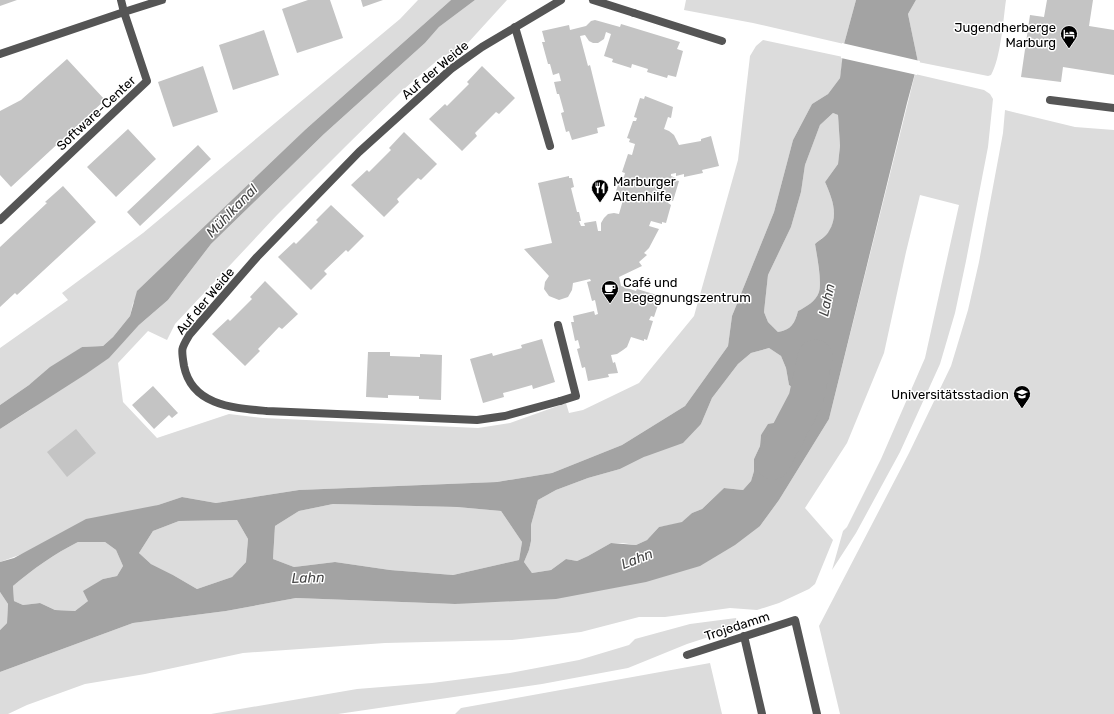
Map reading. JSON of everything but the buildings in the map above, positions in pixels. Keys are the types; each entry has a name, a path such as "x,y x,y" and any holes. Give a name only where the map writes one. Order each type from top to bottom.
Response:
{"street":[{"path":"121,0 124,12"},
{"path":"0,54 162,0"},
{"name":"Auf der Weide","path":"558,326 576,396 560,402 505,416 477,420 267,411 234,408 210,400 199,392 192,384 186,373 182,348 190,334 257,257 359,152 451,69 482,47 561,0"},
{"path":"593,0 722,40"},
{"name":"Software-Center","path":"0,220 147,81 124,12"},
{"path":"514,28 550,146"},
{"path":"1050,100 1114,108"},
{"name":"Trojedamm","path":"687,655 795,620 817,714"},
{"path":"744,636 762,714"}],"shaded area":[{"path":"418,0 451,0 306,129 133,303 130,316 113,337 103,346 82,347 0,405 0,348 68,300 62,293 143,233 400,19"},
{"path":"475,0 507,0 466,45 440,58 404,89 277,215 175,324 167,340 148,331 118,363 123,402 157,438 229,414 263,418 478,428 510,423 566,403 569,413 583,410 639,383 694,316 738,160 750,56 756,46 763,40 843,57 840,78 828,94 812,104 793,140 774,212 732,316 728,346 685,406 622,445 552,473 497,482 299,490 216,503 182,497 0,562 0,429 30,410 126,339 139,325 168,300 211,244 324,134 425,43 439,27"},
{"path":"686,0 856,0 844,44 753,23 684,10"},
{"path":"916,0 1006,0 1003,28 997,59 991,75 988,76 918,62 908,14"},
{"path":"915,74 984,90 990,94 993,99 988,147 966,261 955,313 940,364 900,452 856,533 832,570 843,531 847,527 881,459 925,358 959,205 920,195 884,353 847,443 805,508 833,540 815,584 809,589 779,603 757,610 730,608 665,617 639,617 581,632 512,640 385,643 243,653 145,674 85,684 27,705 8,714 0,714 0,672 133,623 226,611 296,598 455,604 760,526 779,500 829,419"},
{"name":"Universitätsstadion","path":"1005,110 1075,127 1114,130 1114,714 840,714 819,626 909,453 951,366 968,310 979,262 1003,133"},
{"path":"833,113 838,115 840,146 838,164 825,182 830,194 834,219 828,234 815,244 820,275 819,292 813,301 798,311 792,325 789,328 778,332 768,322 764,312 768,275 791,227 801,192 805,165 820,125"},
{"path":"769,348 781,356 786,368 789,385 802,394 803,407 799,414 789,424 780,422 761,435 760,446 754,459 754,471 751,481 743,490 724,488 702,509 692,513 682,523 659,527 647,540 636,545 611,543 577,561 566,559 551,570 532,573 524,562 529,550 531,541 531,525 538,500 556,490 588,478 620,469 701,424 712,398 738,364 751,353"},
{"path":"333,504 457,507 501,511 522,542 519,560 453,575 390,570 335,562 294,567 273,559 275,526 299,511"},
{"path":"237,520 248,539 246,562 232,577 197,589 151,564 139,553 153,531 179,521"},
{"path":"78,542 105,542 116,550 123,566 117,576 103,579 88,601 75,611 55,610 40,603 23,605 14,601 13,586 44,562"},
{"path":"0,592 8,604 7,623 0,630"},
{"path":"736,618 738,625 724,632 687,644 628,668 542,684 338,714 211,714 357,689 432,683 510,673 579,660 629,645 635,639 690,624"},
{"path":"710,663 722,714 455,714 461,708"}],"water":[{"name":"Mühlkanal","path":"451,0 475,0 439,27 425,43 324,134 211,244 168,300 139,325 109,358 0,429 0,405 29,385 50,367 82,347 103,346 113,337 130,316 137,291 306,129"},
{"path":"856,0 916,0 908,14 918,62 829,419 779,500 760,526 735,545 700,566 646,582 556,599 455,604 296,598 226,611 133,623 0,672 0,630 7,623 8,604 0,592 0,562 14,558 86,519 158,505 182,497 216,503 299,490 497,482 552,473 622,445 685,406 728,346 732,316 774,212 793,140 812,104 828,94 840,78 844,44","holes":["833,113 838,115 840,146 838,164 825,182 832,200 834,219 828,233 815,244 820,275 818,295 807,306 798,311 792,325 789,328 778,332 768,322 764,312 768,275 791,227 801,192 805,165 820,125","769,348 781,356 786,368 789,385 802,394 803,407 799,414 789,424 780,422 768,424 761,435 760,446 754,459 754,471 751,481 743,490 724,488 702,509 692,513 682,522 659,527 647,540 636,545 611,543 577,561 566,559 551,570 532,573 524,562 529,550 531,541 531,525 538,500 556,490 588,478 620,469 644,457 683,443 701,424 712,398 738,364 751,353","333,504 457,507 501,511 522,542 519,560 453,575 390,570 335,562 294,567 273,559 275,526 299,511","237,520 248,539 246,562 232,577 197,589 151,564 139,553 153,531 179,521","78,542 105,542 116,550 123,566 117,576 103,579 83,591 88,601 75,611 55,610 40,603 23,605 14,601 13,586 36,568"]}],"pier":[{"path":"842,43 920,61 917,75 841,58"}],"waterway":[{"name":"Lahn","path":"773,462 806,399 815,357"}],"place":[{"name":"Jugendherberge Marburg","path":"1069,49"},
{"name":"Marburger Altenhilfe","path":"600,203"},
{"name":"Café und Begegnungszentrum","path":"610,304"},
{"name":"Universitätsstadion","path":"1022,409"}]}
